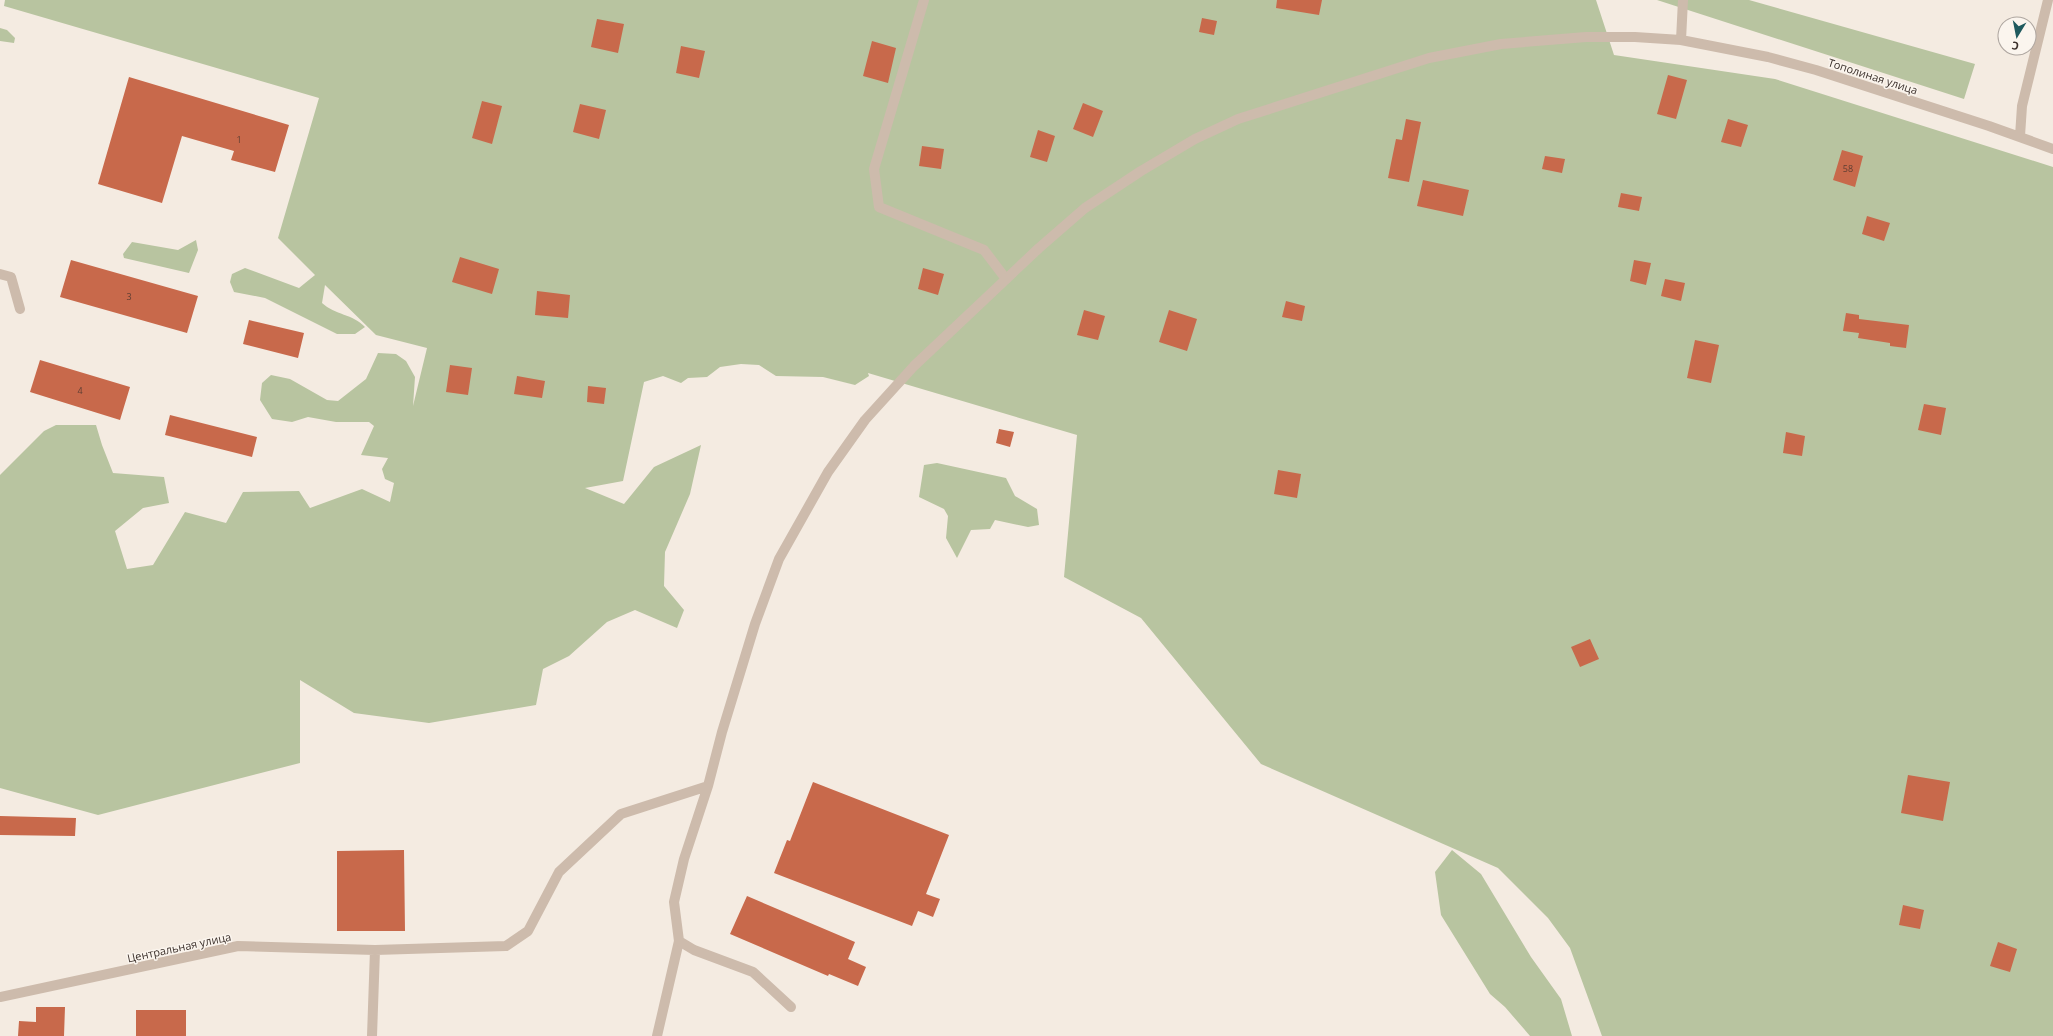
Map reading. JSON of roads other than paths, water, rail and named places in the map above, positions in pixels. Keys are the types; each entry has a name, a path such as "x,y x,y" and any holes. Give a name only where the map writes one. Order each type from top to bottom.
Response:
{"street":[{"path":"924,0 874,169 879,206 984,250 1006,279"},
{"path":"1681,40 1683,0"},
{"path":"2020,136 2022,106 2048,0"},
{"name":"Тополиная улица","path":"679,941 674,902 684,860 708,786 722,732 755,624 779,559 828,472 864,420 914,366 1006,279 1085,208 1141,171 1195,139 1238,119 1428,58 1501,44 1586,37 1681,40 1768,57 1816,70 2020,136 2053,149"},
{"path":"0,274 11,277 20,309"},
{"name":"Центральная улица","path":"0,997 238,946 375,950 506,946 528,932 559,872 621,814 708,786"},
{"path":"657,1036 679,941 694,950 753,972 791,1007"},
{"path":"372,1036 375,950"}]}
